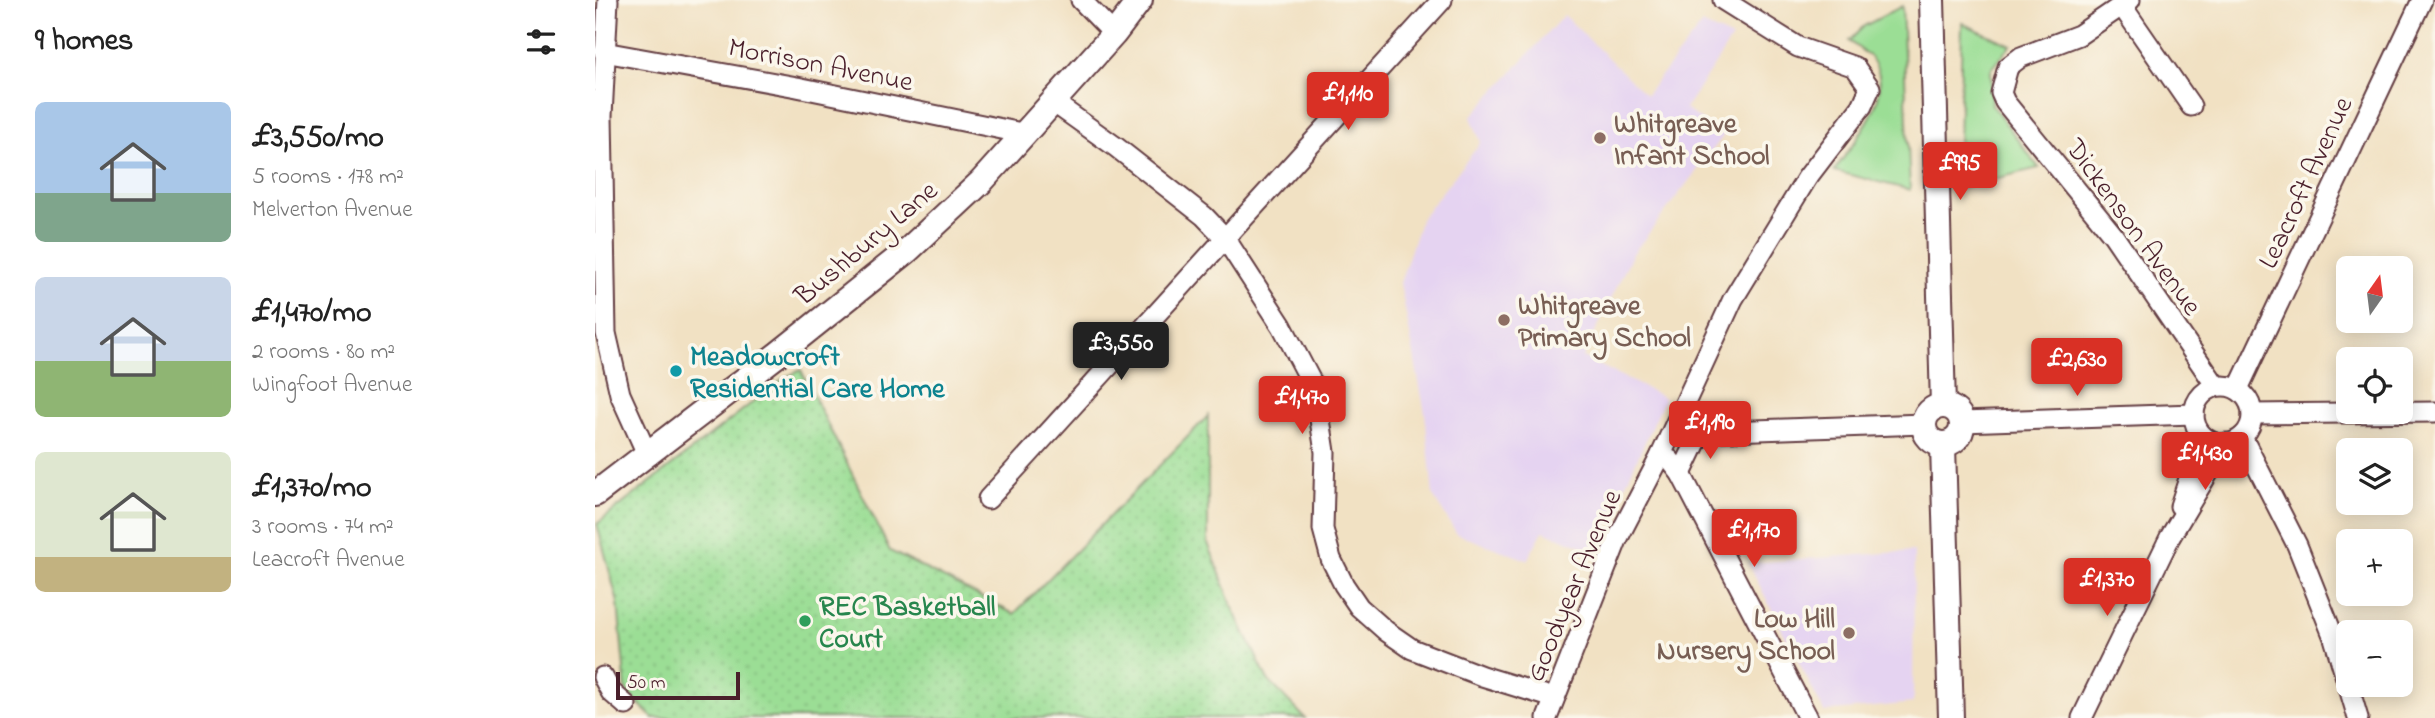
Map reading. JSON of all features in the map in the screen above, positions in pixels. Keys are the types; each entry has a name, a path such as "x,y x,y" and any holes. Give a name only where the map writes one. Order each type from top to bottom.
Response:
{"street":[{"path":"608,0 602,116 606,333 620,394 648,456"},
{"path":"1081,0 1114,34"},
{"name":"Bushbury Lane","path":"595,494 648,456 907,251 981,182 1114,34 1140,0"},
{"path":"988,499 1442,0"},
{"name":"Goodyear Avenue","path":"1547,718 1617,540 1676,425 1733,299 1807,178 1862,106 1870,88 1855,67 1798,47 1723,0"},
{"path":"1932,0 1943,405"},
{"name":"Leacroft Avenue","path":"2238,389 2423,0"},
{"path":"2126,3 2191,106"},
{"name":"Dickenson Avenue","path":"2126,3 2079,35 2021,57 2008,67 2001,93 2005,102 2113,235 2216,386"},
{"name":"Morrison Avenue","path":"604,52 810,89 1025,134"},
{"path":"1053,102 1204,216 1225,238 1282,326 1313,385 1319,413 1325,452 1323,528 1331,559 1359,607 1412,649 1482,676 1554,698"},
{"path":"2082,718 2170,537 2234,440 2249,427 2252,414 2249,400 2231,386 2216,386 2202,394 2197,401 2194,414 2197,427 2203,436 2212,441 2234,440"},
{"path":"1943,405 1957,410 1962,422 1957,439 1943,446 1929,439 1924,424 1930,411 1943,405"},
{"path":"2252,414 2435,412"},
{"path":"1962,422 2194,414"},
{"path":"1676,425 1701,432 1924,424"},
{"path":"1681,474 1701,432"},
{"path":"2170,537 2203,436"},
{"path":"2234,440 2297,545 2334,638 2358,718"},
{"path":"1943,446 1951,718"},
{"path":"1661,455 1670,460 1681,474 1808,718"}],"shaded area":[{"name":"Whitgreave Primary School","path":"1564,15 1646,95 1702,24 1732,38 1685,109 1724,135 1632,255 1583,357 1665,398 1595,551 1543,531 1527,560 1457,534 1433,496 1425,413 1400,283 1421,219 1481,142 1471,117"},
{"name":"Low Hill Nursery School","path":"1914,551 1913,703 1824,712 1748,563"}],"green space":[{"path":"1902,6 1910,190 1834,171 1871,117 1880,86 1878,72 1871,58 1849,41 1864,26"},
{"path":"1962,23 2011,45 1991,70 1992,105 2039,168 1958,188"},
{"path":"801,370 890,551 1014,614 1208,416 1208,543 1234,610 1267,679 1305,718 653,718 626,691 618,603 597,524 785,377"}],"place":[{"name":"Whitgreave Infant School","path":"1600,138"},
{"name":"Whitgreave Primary School","path":"1504,320"},
{"name":"Meadowcroft Residential Care Home","path":"676,371"},
{"name":"REC Basketball Court","path":"805,621"},
{"name":"Low Hill Nursery School","path":"1849,633"}]}
